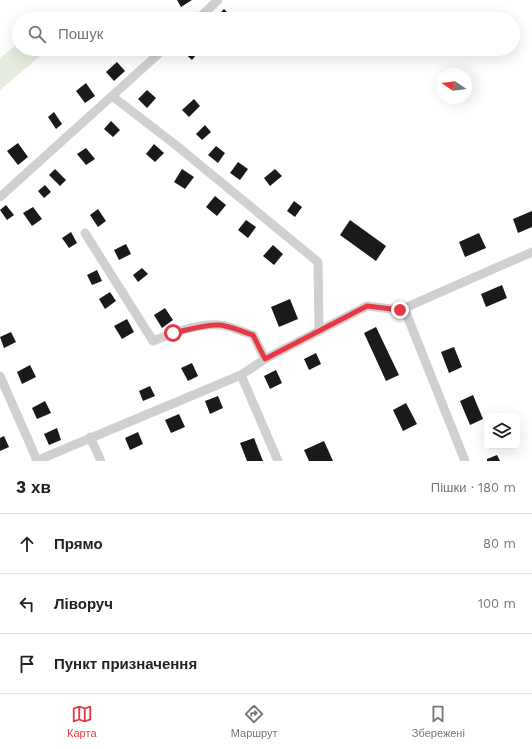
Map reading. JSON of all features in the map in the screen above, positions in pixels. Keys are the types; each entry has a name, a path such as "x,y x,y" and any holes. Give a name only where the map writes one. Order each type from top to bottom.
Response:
{"street":[{"path":"205,12 218,0"},
{"path":"0,197 156,56"},
{"path":"112,96 177,146 318,262 319,331"},
{"path":"85,233 153,341 173,333 205,326 220,325 253,335 265,359"},
{"path":"0,376 37,461 90,437 241,375 265,359 367,306 400,310 532,252"},
{"path":"404,308 465,461"},
{"path":"241,375 278,461"},
{"path":"90,437 101,461"}],"shaded area":[{"path":"12,49 12,56 40,56 0,90 0,58"}],"building":[{"path":"177,0 192,0 181,7"},
{"path":"188,56 195,56 192,60"},
{"path":"117,62 125,71 114,81 106,72"},
{"path":"86,83 95,96 85,103 76,91"},
{"path":"147,90 156,98 147,108 138,99"},
{"path":"194,99 200,106 189,117 182,110"},
{"path":"54,112 62,124 56,129 48,117"},
{"path":"111,121 120,130 113,137 104,129"},
{"path":"205,125 211,132 202,140 196,134"},
{"path":"18,143 28,157 18,165 7,151"},
{"path":"154,144 164,153 155,162 146,154"},
{"path":"216,146 225,153 218,163 208,155"},
{"path":"86,148 95,159 86,165 77,154"},
{"path":"238,162 248,169 240,180 230,173"},
{"path":"55,169 66,180 60,186 49,175"},
{"path":"182,169 194,177 185,189 174,182"},
{"path":"275,169 282,176 270,186 264,178"},
{"path":"45,185 51,192 44,198 38,191"},
{"path":"215,196 226,205 217,216 206,207"},
{"path":"294,201 302,207 295,217 287,211"},
{"path":"6,205 14,215 7,220 0,210"},
{"path":"33,207 42,219 32,226 23,213"},
{"path":"98,209 106,221 98,227 90,215"},
{"path":"532,211 532,227 518,233 513,219"},
{"path":"246,220 256,227 248,238 238,230"},
{"path":"350,220 386,246 376,261 340,235"},
{"path":"71,232 77,243 69,248 62,238"},
{"path":"479,233 486,248 465,257 459,242"},
{"path":"126,244 131,254 119,260 114,250"},
{"path":"273,245 283,254 274,265 263,256"},
{"path":"142,268 148,274 138,282 133,275"},
{"path":"97,270 102,281 92,285 87,275"},
{"path":"502,285 507,298 486,307 481,294"},
{"path":"110,292 116,301 105,309 99,299"},
{"path":"290,299 298,319 279,327 271,307"},
{"path":"165,308 173,320 162,328 154,315"},
{"path":"127,319 134,332 122,339 114,326"},
{"path":"376,327 399,375 386,381 364,333"},
{"path":"11,332 16,342 4,348 0,337"},
{"path":"454,347 462,367 449,373 441,352"},
{"path":"316,353 321,364 309,370 304,359"},
{"path":"192,363 198,376 188,381 181,368"},
{"path":"30,365 36,377 22,384 17,372"},
{"path":"276,370 282,383 270,389 264,376"},
{"path":"150,386 155,396 143,401 139,391"},
{"path":"473,395 483,419 470,425 460,401"},
{"path":"218,396 223,408 210,414 205,401"},
{"path":"45,401 51,413 37,419 32,408"},
{"path":"406,403 417,424 403,431 393,410"},
{"path":"179,414 185,427 171,433 165,420"},
{"path":"57,428 61,440 49,445 44,434"},
{"path":"138,432 143,444 130,450 125,438"},
{"path":"4,436 9,447 0,451 0,438"},
{"path":"254,438 263,461 247,461 240,443"},
{"path":"324,441 333,461 309,461 304,450"},
{"path":"497,455 500,461 487,461 487,459"}],"route":[{"path":"173,333 205,326 220,325 253,335 265,359 367,306 400,310"}]}
